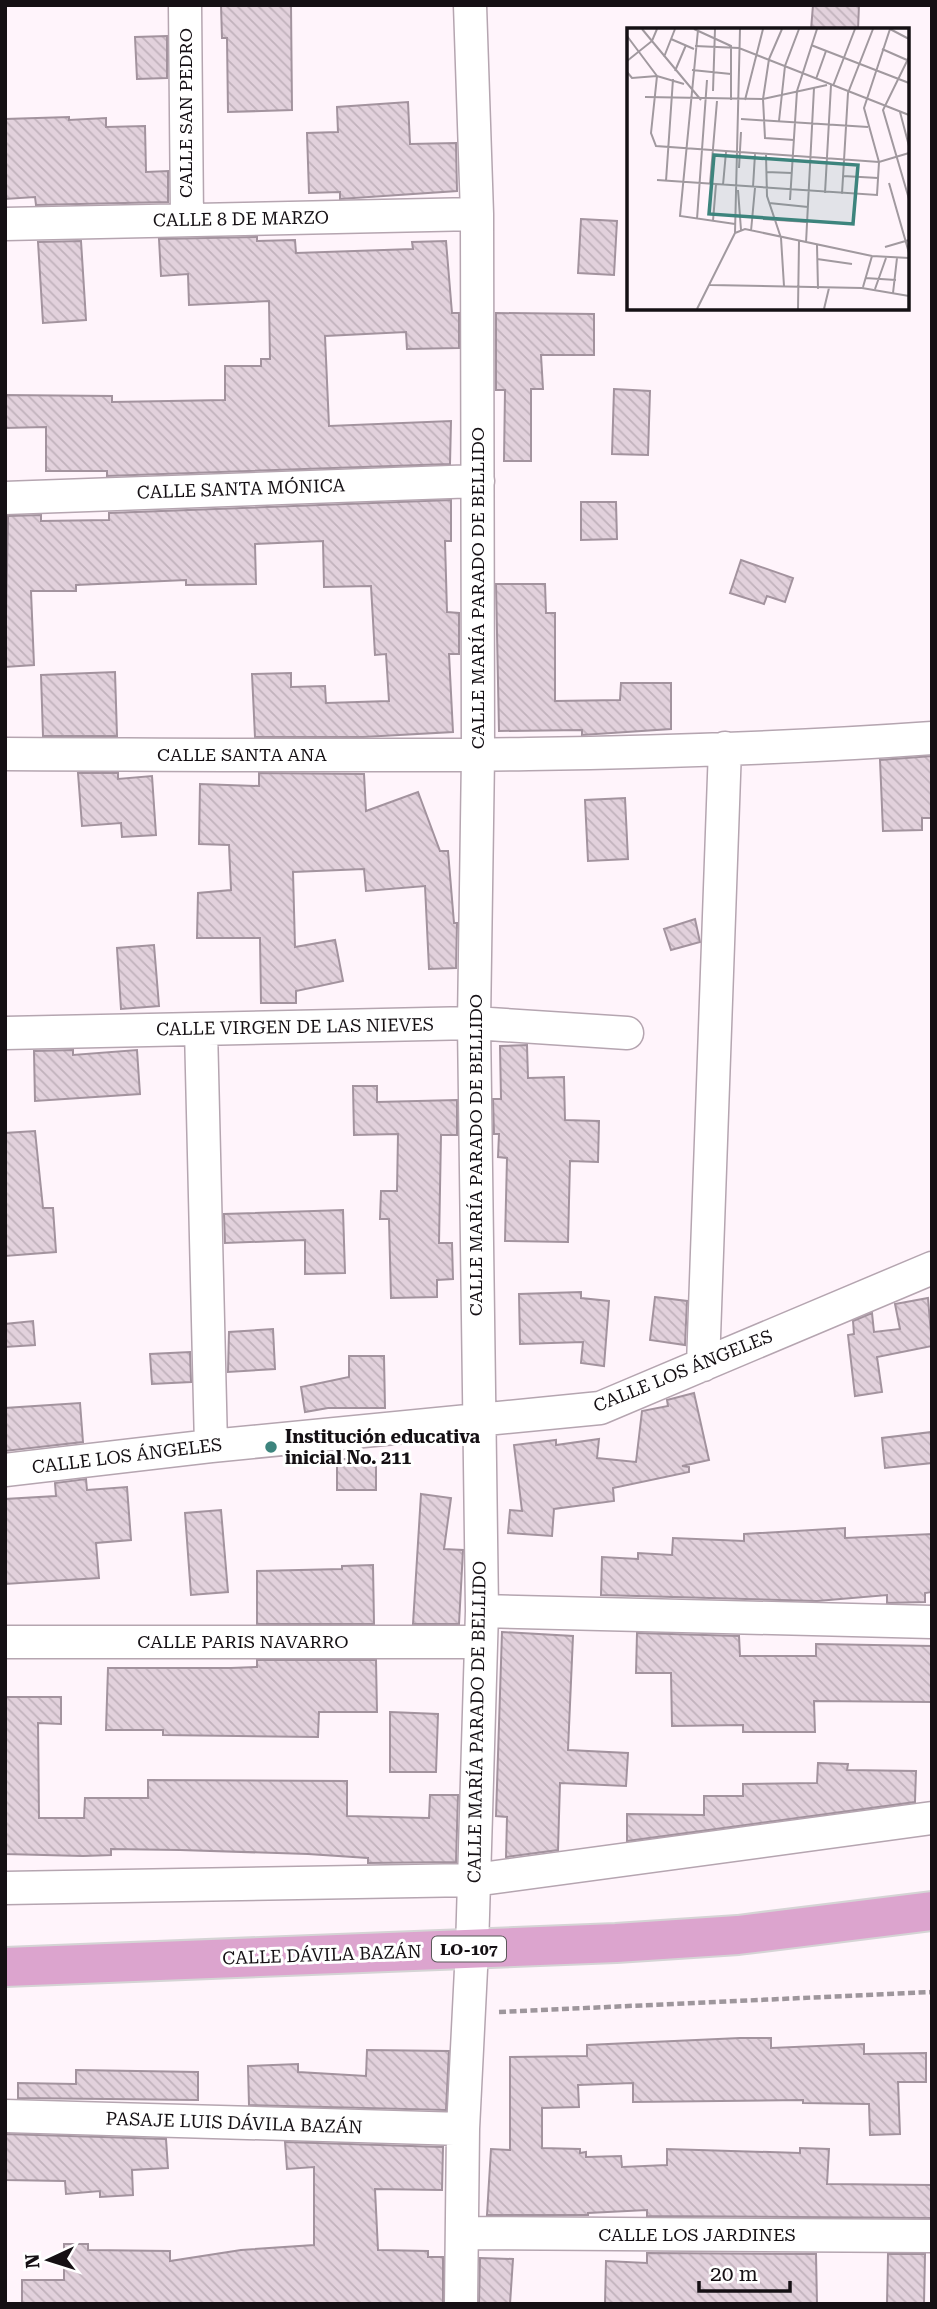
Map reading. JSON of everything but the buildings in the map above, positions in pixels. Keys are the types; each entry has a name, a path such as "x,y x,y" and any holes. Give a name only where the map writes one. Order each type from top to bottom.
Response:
{"main road":[{"name":"CALLE DÁVILA BAZÁN","path":"5,1967 472,1949 738,1935 932,1911"}],"street":[{"name":"CALLE SAN PEDRO","path":"185,5 187,220"},
{"name":"CALLE MARÍA PARADO DE BELLIDO","path":"461,2304 463,2129 472,1949 481,1627 474,1023 478,755 477,214 470,5"},
{"name":"CALLE 8 DE MARZO","path":"5,223 477,214"},
{"name":"CALLE SANTA MÓNICA","path":"5,498 478,481"},
{"name":"CALLE SANTA ANA","path":"5,754 478,755 725,748 932,738"},
{"path":"703,1365 725,748"},
{"name":"CALLE VIRGEN DE LAS NIEVES","path":"5,1033 474,1023 627,1033"},
{"path":"201,1028 211,1446"},
{"name":"CALLE LOS ÁNGELES","path":"5,1469 600,1408 932,1268"},
{"name":"CALLE PARIS NAVARRO","path":"5,1642 481,1627 932,1622"},
{"path":"5,1888 474,1881 932,1818"},
{"name":"PASAJE LUIS DÁVILA BAZÁN","path":"5,2116 463,2129"},
{"name":"CALLE LOS JARDINES","path":"462,2233 932,2236"}],"path":[{"path":"469,2013 932,1992"}],"place":[{"name":"Institución educativa inicial No. 211","path":"271,1447"}]}
